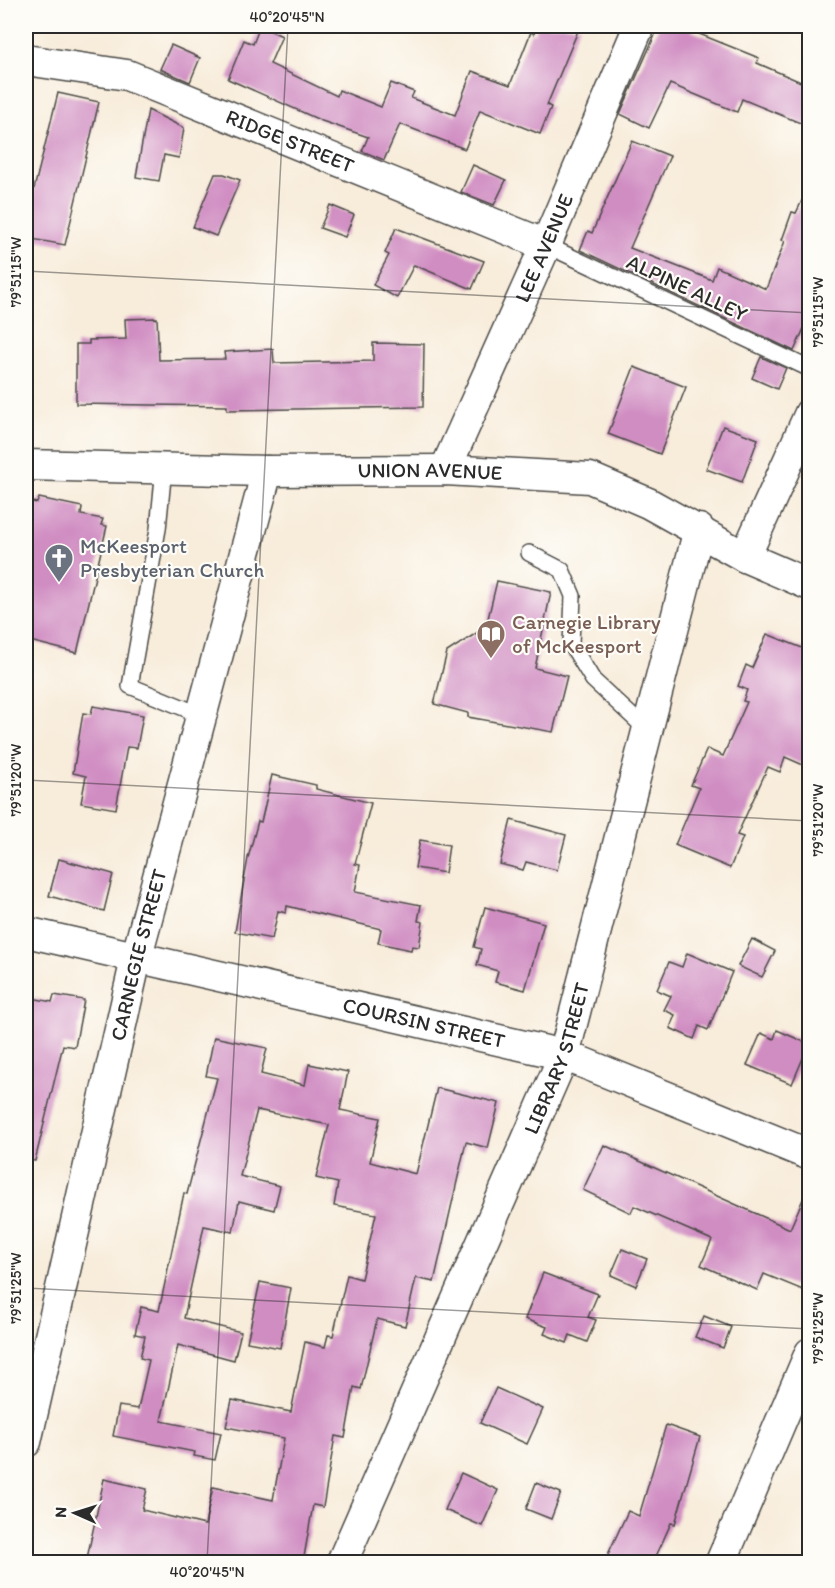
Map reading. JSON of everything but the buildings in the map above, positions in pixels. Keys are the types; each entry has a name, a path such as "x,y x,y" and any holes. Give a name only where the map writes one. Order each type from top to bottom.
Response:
{"street":[{"name":"LEE AVENUE","path":"445,470 546,245 639,26"},
{"name":"RIDGE STREET","path":"26,60 127,75 546,245"},
{"path":"745,557 810,412"},
{"name":"UNION AVENUE","path":"26,465 267,471 445,470 590,478 648,503 699,529 745,557 810,585"},
{"name":"CARNEGIE STREET","path":"26,1442 136,959 267,471"},
{"name":"LIBRARY STREET","path":"342,1563 564,1055 699,529"},
{"name":"COURSIN STREET","path":"26,932 136,959 564,1055 810,1155"},
{"path":"721,1563 810,1353"}],"lane":[{"name":"ALPINE ALLEY","path":"546,245 810,369"},
{"path":"164,468 158,529 130,686 201,715"},
{"path":"529,553 562,570 573,596 571,644 593,680 647,730"}],"place":[{"name":"McKeesport Presbyterian Church","path":"59,584"},
{"name":"Carnegie Library of McKeesport","path":"491,660"}]}
